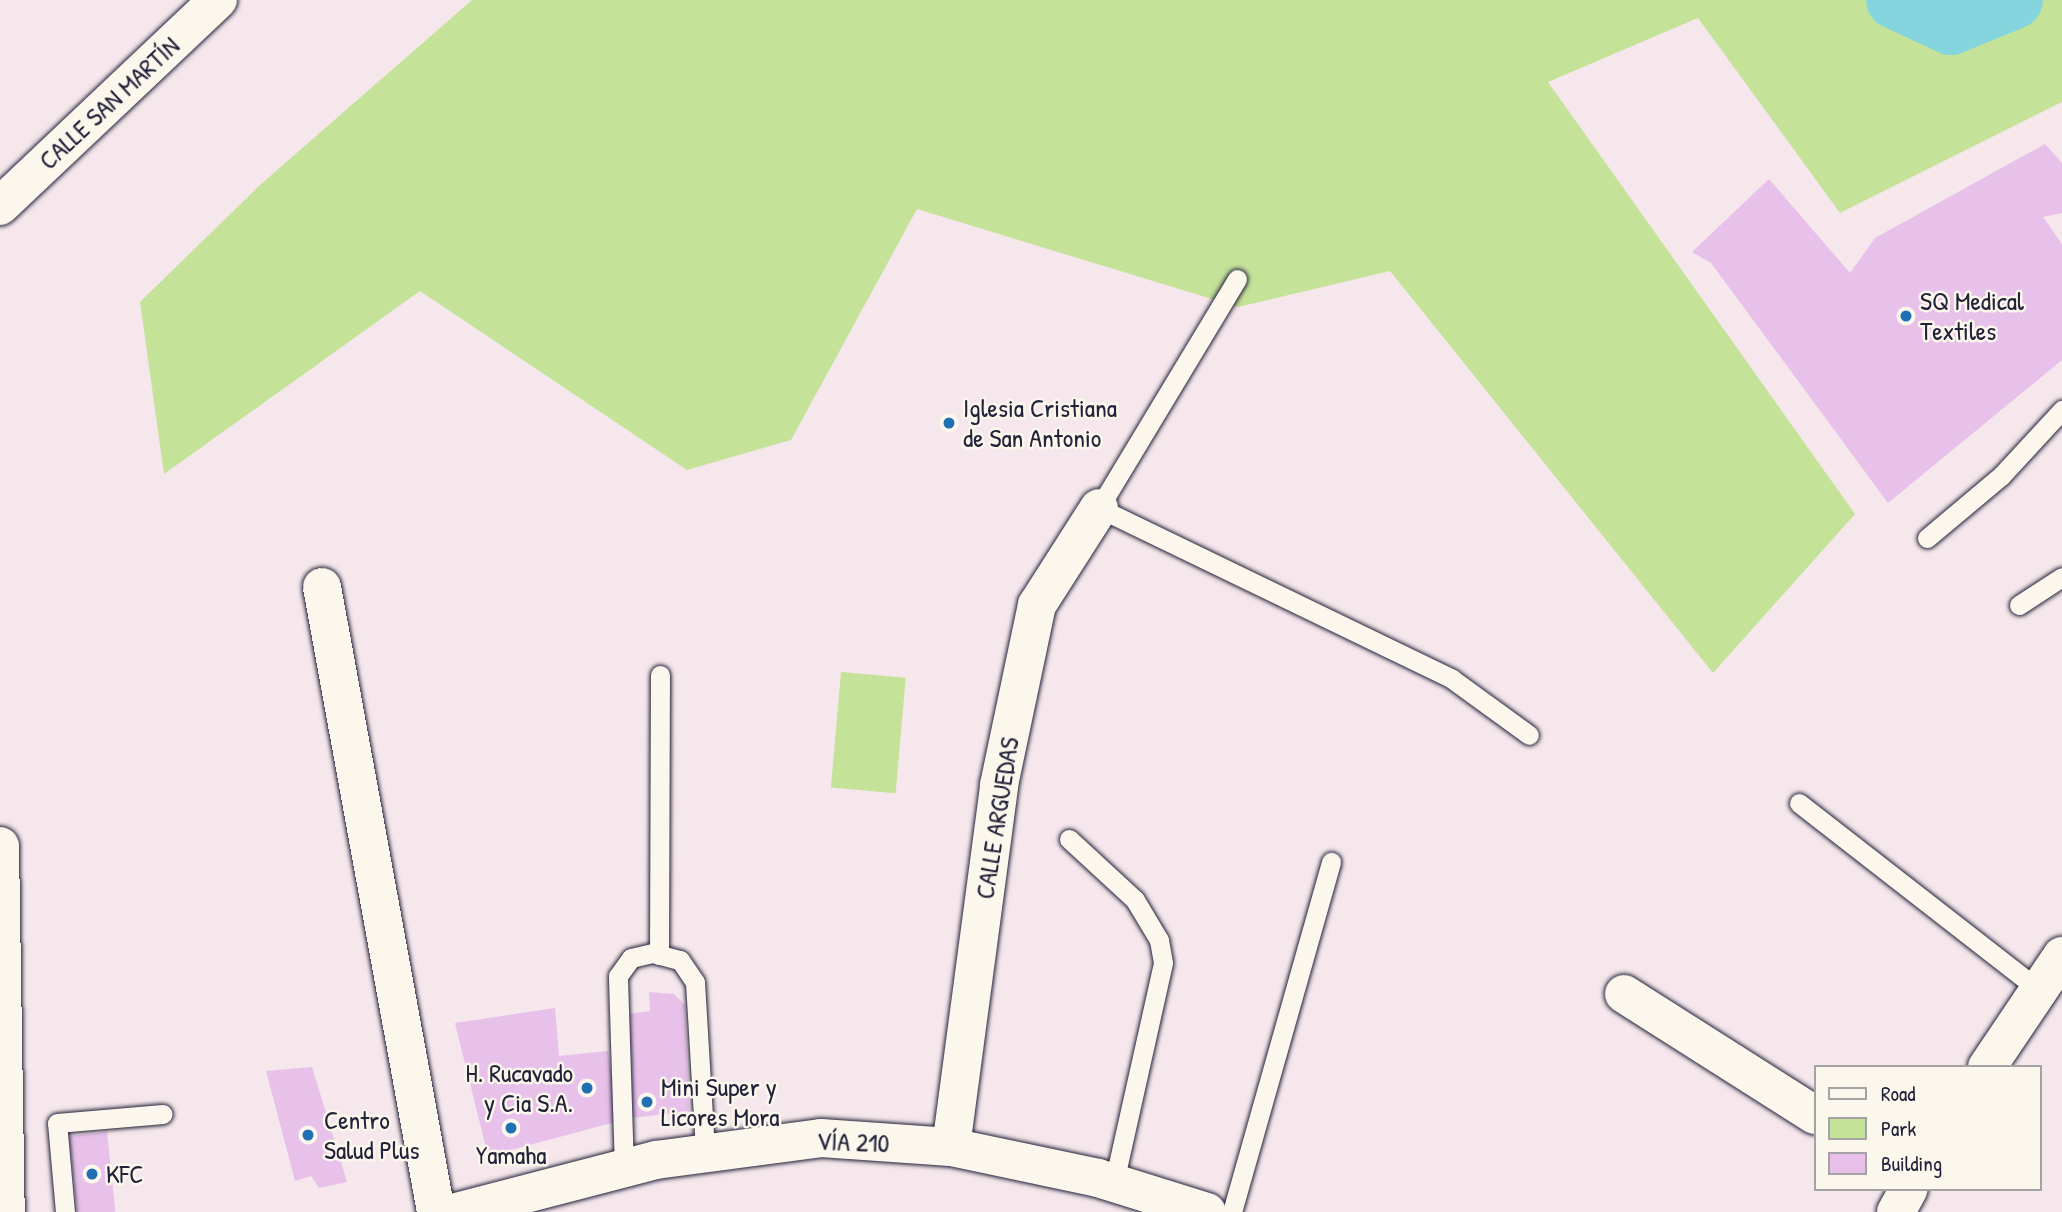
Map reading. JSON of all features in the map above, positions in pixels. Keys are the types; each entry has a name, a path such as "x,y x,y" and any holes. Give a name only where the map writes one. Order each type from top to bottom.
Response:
{"street":[{"name":"CALLE SAN MARTÍN","path":"0,206 218,0"},
{"name":"CALLE ARGUEDAS","path":"951,1147 999,785 1037,605 1099,508"},
{"path":"322,587 436,1212"},
{"path":"0,846 6,1212"},
{"path":"1988,1065 2062,956"},
{"path":"1624,994 1814,1114"},
{"name":"VÍA 210","path":"456,1212 522,1204 624,1169 705,1152 821,1138 951,1147 1114,1183 1207,1212"},
{"path":"1896,1212 1908,1191"}],"lane":[{"path":"1237,279 1099,508 1452,679 1529,735"},
{"path":"1927,538 2001,475 2062,410"},
{"path":"2020,605 2062,577"},
{"path":"659,954 660,675"},
{"path":"1799,803 2039,989"},
{"path":"1069,839 1135,900 1159,940 1163,963 1114,1183"},
{"path":"1232,1212 1331,862"},
{"path":"624,1169 618,976 631,958 659,954 680,960 695,982 705,1152"},
{"path":"65,1212 57,1124 163,1114"}],"green space":[{"path":"472,0 2062,0 2062,102 1840,213 1698,18 1548,82 1855,514 1713,673 1390,271 1238,307 917,209 791,440 687,470 420,291 164,474 140,302 260,185"},
{"path":"841,672 906,678 896,793 831,788"}],"building":[{"name":"SQ Medical Textiles","path":"2045,144 2062,163 2062,213 2043,217 2062,244 2062,360 1888,503 1711,263 1692,252 1769,179 1850,273 1875,238"},
{"path":"649,992 674,994 685,1005 689,1111 632,1118 620,1015 650,1011"},
{"path":"555,1008 559,1056 608,1051 619,1121 488,1156 455,1023"},
{"name":"Centro Salud Plus","path":"312,1067 347,1182 319,1188 311,1176 295,1181 266,1071"},
{"name":"KFC","path":"107,1132 115,1212 77,1212 69,1136"}],"waterway":[{"path":"1895,0 1951,26 2014,0"}],"place":[{"name":"SQ Medical Textiles","path":"1906,316"},
{"name":"Iglesia Cristiana de San Antonio","path":"949,423"},
{"name":"H. Rucavado y Cia S.A.","path":"587,1088"},
{"name":"Mini Super y Licores Mora","path":"647,1102"},
{"name":"Yamaha","path":"511,1128"},
{"name":"Centro Salud Plus","path":"308,1135"},
{"name":"KFC","path":"92,1174"}]}
